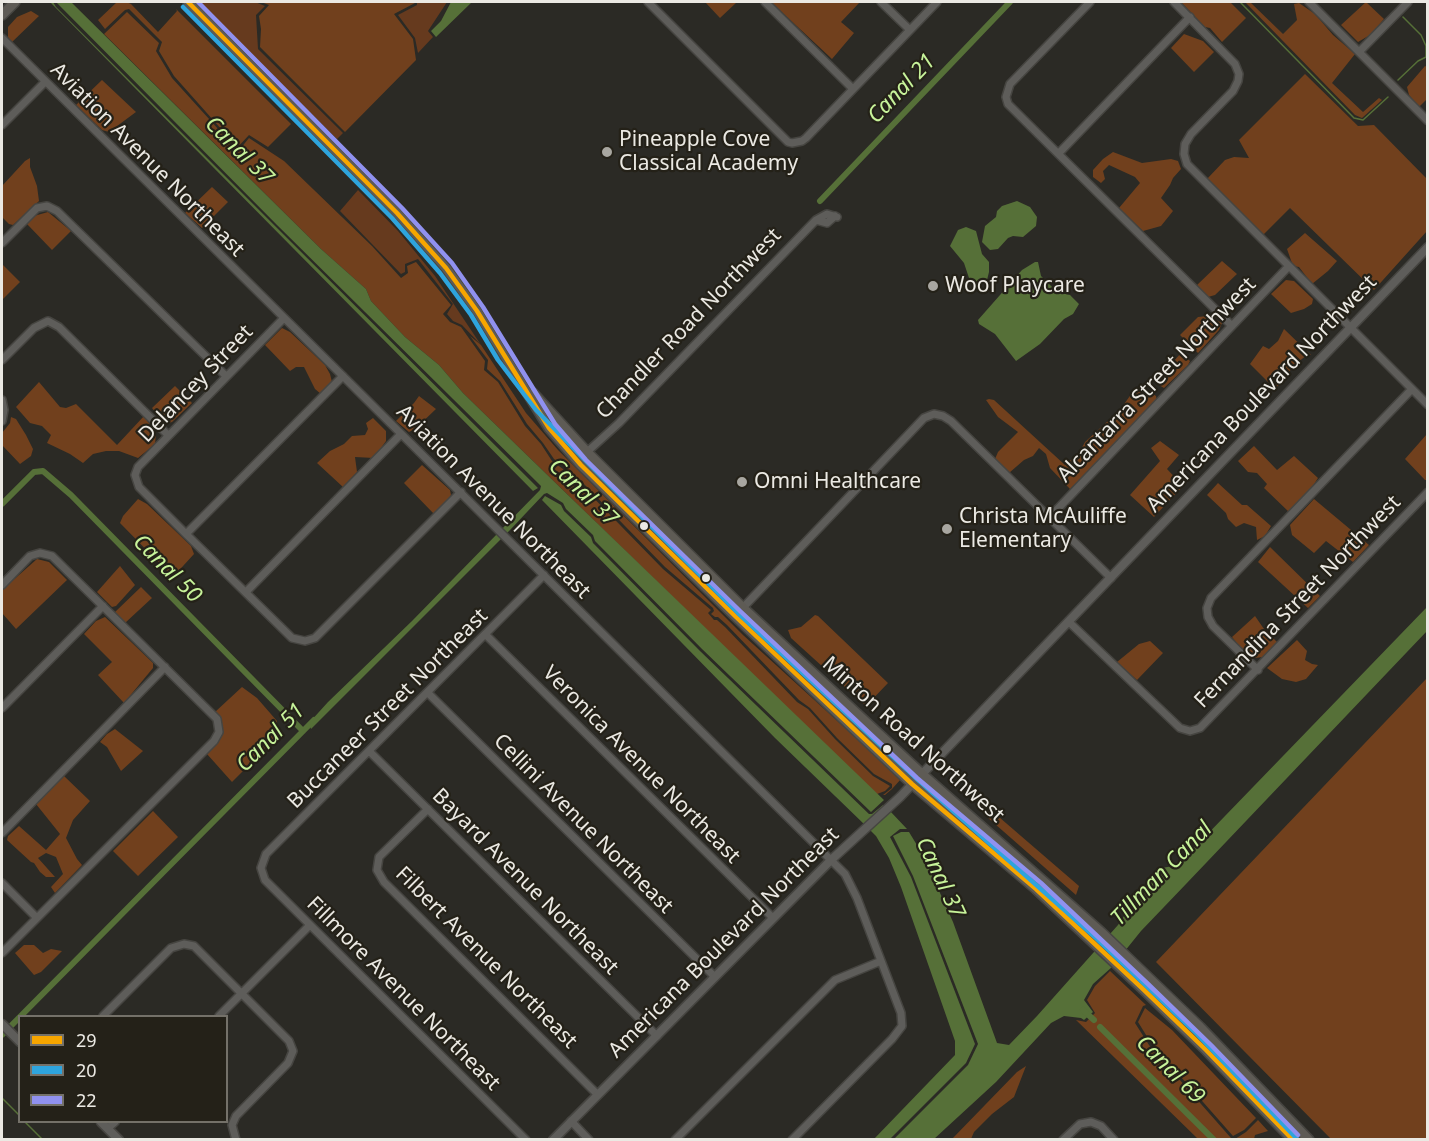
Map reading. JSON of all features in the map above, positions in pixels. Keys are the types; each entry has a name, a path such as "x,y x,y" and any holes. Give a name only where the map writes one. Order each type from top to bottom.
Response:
{"main road":[{"path":"2,15 15,2"},
{"name":"Minton Road Northwest","path":"188,2 397,213 446,268 477,311 555,436 581,465 735,616 912,784 1036,890 1125,972 1206,1050 1293,1140"},
{"name":"Minton Road Northwest","path":"504,355 542,405 743,608 922,774 1134,963 1200,1027 1309,1140"}],"street":[{"path":"648,2 788,142 797,143 806,138 937,2"},
{"path":"765,2 853,90"},
{"path":"881,2 910,30"},
{"path":"1090,2 1010,84 1006,97 1008,104 1232,326"},
{"path":"1174,2 1235,64 1239,74 1233,91 1191,134 1185,144 1184,154 1187,164 1428,405"},
{"path":"1309,2 1428,121"},
{"path":"1359,52 1408,2"},
{"path":"1059,153 1190,17"},
{"name":"Aviation Avenue Northeast","path":"2,38 831,860 852,884 901,1013 902,1026 892,1039 792,1140"},
{"path":"2,125 45,82"},
{"path":"2,243 37,208 47,206 57,211 226,376"},
{"name":"Chandler Road Northwest","path":"587,452 619,423 816,220 827,223 836,216"},
{"name":"Americana Boulevard Northwest","path":"922,774 1428,247"},
{"name":"Alcantarra Street Northwest","path":"1049,518 1289,266"},
{"name":"Delancey Street","path":"186,534 139,487 135,475 138,467 284,318"},
{"path":"2,360 34,328 48,321 59,327 168,435"},
{"path":"343,376 186,534 292,638 305,641 315,638 461,492"},
{"path":"1258,670 1213,626 1208,617 1207,608 1211,598 1412,389"},
{"path":"2,400 4,410 2,421"},
{"path":"735,616 924,418 934,414 951,421 1111,578"},
{"path":"246,592 401,434"},
{"name":"Fernandina Street Northwest","path":"1069,622 1180,728 1190,731 1200,728 1428,492"},
{"path":"2,585 30,556 40,553 52,556 217,719 219,732 214,741 2,954"},
{"name":"Buccaneer Street Northeast","path":"261,868 266,854 544,575"},
{"path":"2,708 103,606"},
{"name":"Veronica Avenue Northeast","path":"486,635 773,918"},
{"path":"2,833 165,667"},
{"name":"Cellini Avenue Northeast","path":"428,693 715,977"},
{"name":"Bayard Avenue Northeast","path":"369,752 657,1036"},
{"name":"Americana Boulevard Northeast","path":"553,1140 831,860 922,774"},
{"name":"Filbert Avenue Northeast","path":"428,809 379,857 377,870 384,882 597,1094"},
{"name":"Fillmore Avenue Northeast","path":"261,868 265,880 526,1140"},
{"path":"2,883 37,918"},
{"path":"221,1015 310,925"},
{"path":"104,1015 171,948 184,944 194,946 289,1041 293,1051 288,1063 236,1116 232,1125 236,1140"},
{"path":"675,1140 828,985 839,977 881,961"},
{"path":"2,1024 18,1040"},
{"path":"571,1121 589,1140"},
{"path":"1063,1140 1080,1124 1091,1122 1101,1126 1114,1140"},
{"path":"108,1124 119,1140"}],"shaded area":[{"path":"117,2 131,4 158,32 177,11 176,9 291,124 268,147 249,135 236,149 230,139 174,76 159,51 162,42 129,9 105,29 98,20"},
{"path":"199,2 255,2 265,6 256,15 258,49 343,133 337,139"},
{"path":"261,2 414,2 394,14 413,39 416,60 345,132 260,47 259,16 269,5"},
{"path":"417,2 447,2 428,31 433,37 418,53 415,38 398,15 417,5"},
{"path":"705,2 737,2 720,18"},
{"path":"771,2 860,2 841,22 854,33 832,59"},
{"path":"1181,2 1230,2 1246,18 1222,42"},
{"path":"1245,2 1250,2 1283,34 1297,20 1294,4 1299,3 1315,14 1333,35 1355,54 1332,83 1363,112 1379,98 1382,100 1362,118 1355,115"},
{"path":"1366,2 1384,19 1370,35 1358,42 1341,25"},
{"path":"31,11 39,16 11,43 8,37 8,27 17,17"},
{"path":"127,12 159,43 156,51 172,78 228,140 236,154 249,138 284,161 372,246 401,278 408,273 407,266 416,262 451,305 443,314 450,322 461,327 485,361 484,370 498,382 525,426 552,461 563,469 570,483 577,487 581,485 663,569 711,610 708,613 714,620 725,627 797,702 808,709 873,776 890,786 885,791 877,794 855,774 463,393 439,365 405,337 371,301 366,289 321,249 104,34"},
{"path":"1184,34 1203,41 1214,52 1194,72 1171,48"},
{"path":"1425,66 1427,67 1427,99 1419,107 1409,95 1407,87"},
{"path":"1305,74 1358,126 1374,125 1427,179 1427,231 1374,290 1290,208 1262,236 1207,179 1225,160 1234,157 1249,158 1239,140"},
{"path":"102,80 136,112 109,132 102,130 76,105"},
{"path":"1113,152 1142,163 1171,159 1178,161 1181,169 1161,198 1173,211 1161,226 1143,231 1119,208 1140,183 1135,177 1109,165 1103,171 1105,179 1101,183 1093,177 1093,170"},
{"path":"30,158 30,167 37,186 39,201 13,225 9,224 2,217 2,186"},
{"path":"212,187 228,202 202,228 185,213"},
{"path":"358,190 398,231 435,276 481,345 462,325 453,321 447,314 453,304 418,259 405,264 405,272 401,274 340,211"},
{"path":"48,212 71,231 52,250 27,224 34,216"},
{"path":"1305,233 1337,261 1312,284 1299,267 1293,266 1287,249"},
{"path":"1222,261 1237,274 1215,295 1208,297 1197,285"},
{"path":"2,264 20,282 2,300"},
{"path":"1286,280 1294,281 1313,299 1312,304 1291,313 1271,294"},
{"path":"1208,316 1222,323 1219,330 1198,353 1180,335 1198,317"},
{"path":"282,328 290,332 325,365 332,382 321,394 315,389 304,367 296,367 290,371 265,345"},
{"path":"1284,329 1311,355 1307,355 1293,366 1275,389 1250,364 1263,346 1269,349 1278,341"},
{"path":"470,336 481,345 526,413 558,450 743,635 901,779 892,789 883,795 892,788 892,784 874,774 837,738 727,625 711,614 714,611 713,608 665,567 583,483 577,484 572,481 565,467 554,459 527,424 500,381 487,369 488,360"},
{"path":"1181,353 1190,361 1164,388 1157,380"},
{"path":"39,382 60,407 66,408 76,404 117,445 144,416 156,433 155,444 138,458 119,451 106,451 93,454 83,463 47,443 51,435 42,426 30,423 16,407"},
{"path":"175,386 192,403 172,422 165,424 152,408"},
{"path":"1139,388 1156,396 1157,401 1070,489 1050,468 1046,454 1039,448 1033,456 1024,460 1009,473 995,459 998,452 1018,432 998,417 986,400 994,400 1065,465 1079,453 1085,442 1120,410 1134,390"},
{"path":"419,396 436,409 409,432 396,421"},
{"path":"11,417 16,419 33,449 31,456 20,464 2,445 2,433 10,423"},
{"path":"373,418 386,431 386,441 374,458 355,457 357,472 343,487 317,463 352,436 365,435 368,429 366,423"},
{"path":"1427,434 1428,480 1425,480 1405,459"},
{"path":"1160,441 1179,455 1167,469 1183,486 1154,517 1130,495 1160,461 1151,448"},
{"path":"1254,446 1277,470 1294,456 1318,478 1309,492 1289,512 1264,488 1267,484 1257,473 1248,472 1238,461"},
{"path":"422,465 450,490 451,495 447,502 434,514 404,483"},
{"path":"1218,483 1242,505 1247,505 1271,526 1265,536 1257,540 1256,527 1244,523 1236,527 1228,519 1226,513 1207,495"},
{"path":"138,499 147,504 191,546 194,554 173,577 120,523"},
{"path":"1314,499 1369,545 1353,562 1326,541 1314,553 1292,535 1290,525"},
{"path":"1270,547 1320,596 1308,608 1258,562"},
{"path":"37,559 49,562 67,580 16,629 2,613 2,590"},
{"path":"120,566 135,585 116,606 112,607 97,592"},
{"path":"141,587 152,598 125,623 115,612"},
{"path":"815,615 888,683 866,706 791,638 788,630 801,627"},
{"path":"1255,616 1277,642 1263,657 1255,658 1244,652 1232,637"},
{"path":"105,617 153,663 153,668 124,703 98,675 112,662 84,634 96,621"},
{"path":"1297,640 1307,651 1305,660 1318,665 1306,679 1296,682 1282,679 1267,668"},
{"path":"1150,641 1163,653 1137,680 1117,662 1139,644"},
{"path":"1427,678 1427,1139 1331,1139 1156,962"},
{"path":"242,687 257,698 277,721 276,731 272,742 232,782 207,754 219,740 222,726 215,712"},
{"path":"115,729 143,751 121,771 107,747 100,742"},
{"path":"64,776 90,801 73,820 66,838 82,865 55,893 51,887 63,874 56,857 46,853 38,858 55,877 46,877 34,863 7,840 8,836 19,826 46,850 60,834 36,804"},
{"path":"153,811 178,837 138,876 113,851"},
{"path":"992,811 1079,886 1076,895 987,817"},
{"path":"24,945 34,945 43,953 51,949 62,951 41,972 34,975 15,953"},
{"path":"1110,971 1146,1005 1143,1006 1135,1023 1149,1045 1231,1138 1235,1139 1198,1139 1076,1020 1086,1022 1095,1013 1087,1000 1095,986"},
{"path":"1145,1008 1172,1030 1256,1118 1244,1130 1233,1136 1151,1043 1138,1022"},
{"path":"1026,1066 1014,1097 992,1114 974,1132 971,1139 952,1139 1017,1072"},
{"path":"1258,1120 1268,1131 1255,1135 1254,1139 1235,1139"}],"water":[{"path":"50,2 53,2 538,488 533,491"},
{"path":"56,2 71,2 321,249 366,289 371,301 405,337 439,365 463,393 884,800 871,812 702,649 595,541 593,535 566,509 563,503 547,493 311,729 309,723 328,702 412,621 540,490 541,486"},
{"path":"451,2 472,2 436,37 431,31 441,21"},
{"path":"1017,201 1030,207 1037,217 1036,226 1023,237 1013,236 998,249 990,250 982,242 985,226 996,217 997,211 1002,206"},
{"path":"966,227 976,231 982,254 989,262 987,280 981,283 969,278 964,263 950,246 958,230"},
{"path":"1038,262 1041,276 1057,292 1070,295 1079,304 1073,314 1064,319 1040,344 1016,361 995,334 979,324 978,320 1022,270"},
{"path":"545,496 561,505 564,511 591,537 593,543 700,651 869,814 883,805 885,807 865,825 775,738 542,500"},
{"name":"Tillman Canal","path":"1427,607 1427,631 1141,931 1112,967 1093,984 1084,1000 1093,1012 1084,1020 1064,1016 1051,1023 996,1082 934,1139 894,1139 968,1065 978,1044 913,876 893,836 901,832 909,832 923,855 953,922 997,1043 1009,1045 1118,925 1162,868 1173,866 1196,846"},
{"path":"890,811 907,829 900,829 890,837 911,877 975,1044 966,1063 890,1139 874,1139 955,1055 955,1041 901,887 889,858 870,830"}],"waterway":[{"name":"Canal 21","path":"820,201 1010,2"},
{"path":"1240,2 1354,118 1363,120 1388,97"},
{"path":"1403,17 1421,35 1426,46 1426,56"},
{"path":"1398,80 1418,61 1428,56"},
{"name":"Canal 50","path":"2,504 34,472 43,471 71,495 303,731"},
{"name":"Canal 51","path":"22,1015 314,720"},
{"name":"Canal 69","path":"1083,1010 1094,1020"},
{"name":"Canal 51","path":"2,1035 18,1019"},
{"name":"Canal 69","path":"1100,1027 1214,1140"},
{"path":"2,1098 18,1114"},
{"path":"26,1123 43,1140"}],"transit line":[{"name":"29","path":"188,2 397,213 446,268 477,311 549,428 581,465 735,616 912,784 1036,889 1143,989 1293,1140"},
{"name":"22","path":"198,2 402,208 452,263 483,307 555,424 586,460 740,611 917,778 1041,883 1148,984 1298,1135"},
{"name":"20","path":"183,7 392,218 440,273 471,315 498,360 536,410 582,457 738,613 917,779 1096,938 1195,1032 1298,1140"}],"place":[{"name":"Pineapple Cove Classical Academy","path":"607,152"},
{"name":"Woof Playcare","path":"933,286"},
{"name":"Omni Healthcare","path":"742,482"},
{"name":"Christa McAuliffe Elementary","path":"947,529"}],"water label":[{"name":"Canal 37","path":"239,151"},
{"name":"Canal 37","path":"583,493"},
{"name":"Canal 37","path":"940,878"}]}
